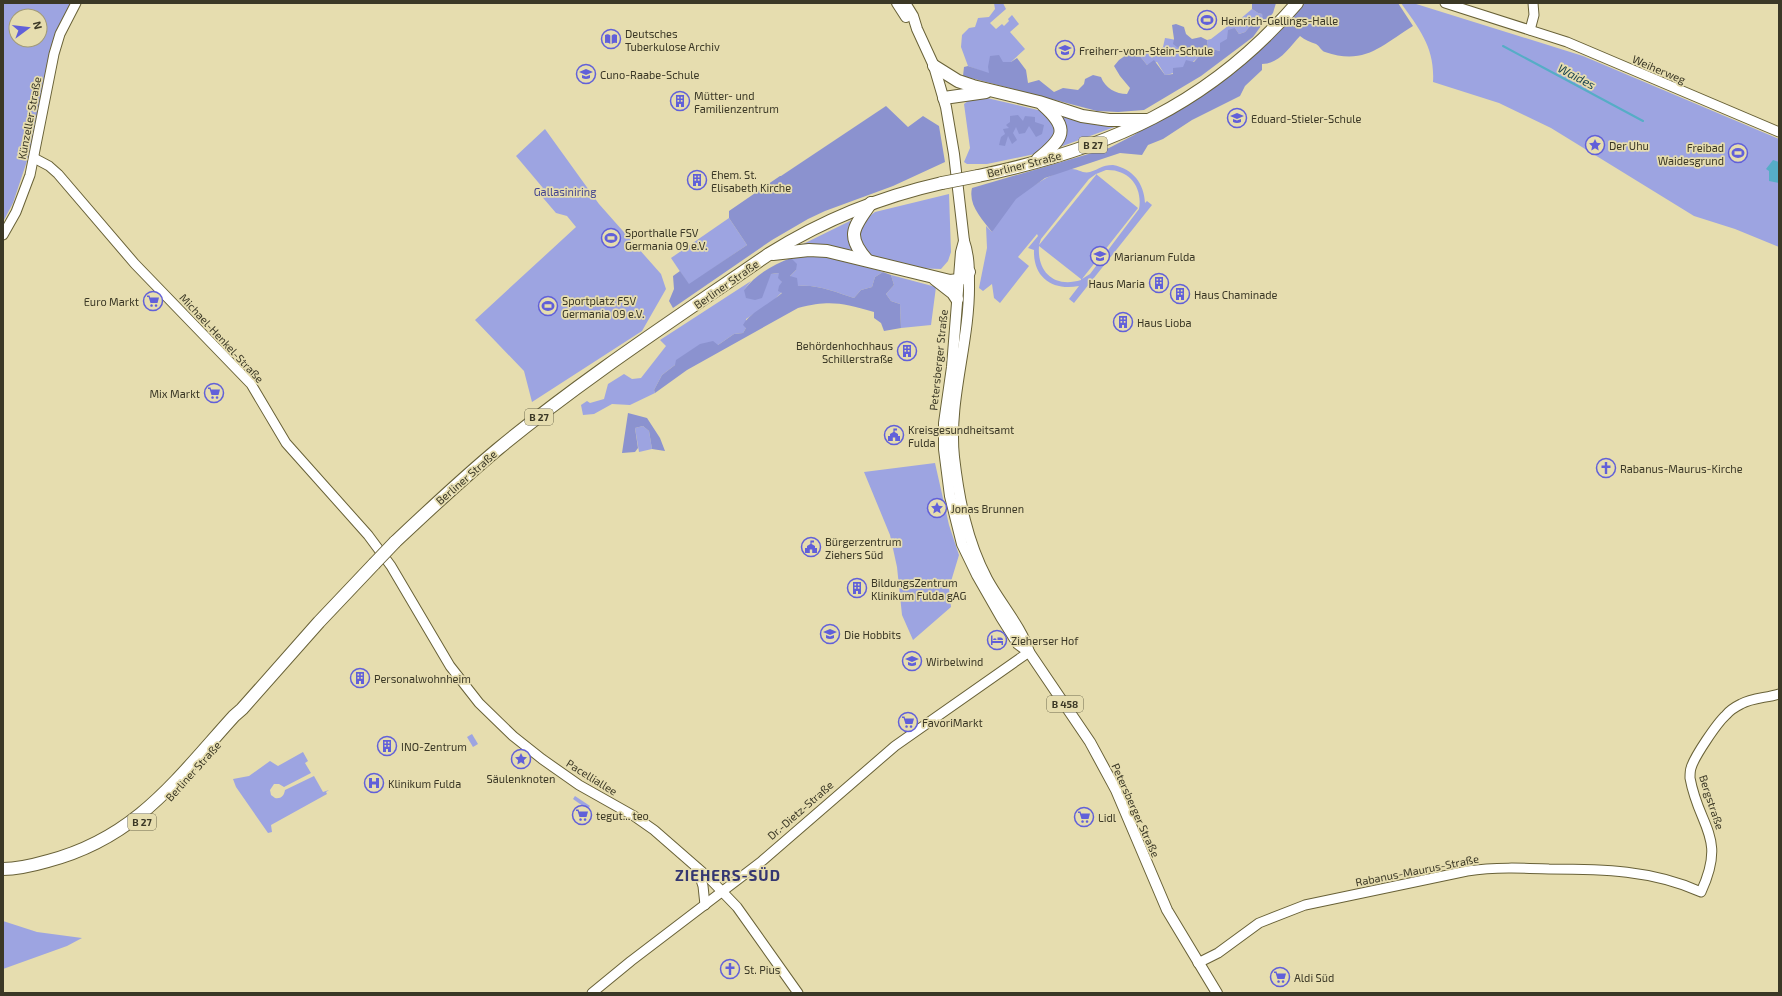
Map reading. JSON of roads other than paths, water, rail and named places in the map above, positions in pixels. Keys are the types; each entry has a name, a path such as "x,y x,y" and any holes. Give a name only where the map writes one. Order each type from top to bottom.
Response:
{"highway":[{"name":"Berliner Straße","path":"3,869 38,864 82,850 121,829 158,800 234,716 242,710 319,622 395,542 450,490 527,426 617,360 769,254 816,227 871,203 942,183 1034,162 1107,140 1150,120 1194,94 1238,62 1274,29 1297,3"},
{"path":"934,66 958,81 1039,102 1072,113 1114,121 1150,120"},
{"path":"944,98 952,91 973,86"},
{"path":"944,98 994,91"},
{"path":"1034,162 1057,143 1060,136 1060,129 1056,116 1039,102"},
{"path":"867,260 857,248 853,236 856,225 871,203"},
{"path":"769,254 818,250 867,260 950,281 962,275"},
{"path":"914,273 962,275"},
{"path":"934,278 953,293 957,299"},
{"name":"Berliner Straße","path":"3,875 41,870 66,863 99,849 129,832 148,818 174,794 236,722 242,710"}],"main road":[{"name":"Künzeller Straße","path":"3,235 19,204 30,175 54,54 60,34 76,3"},
{"name":"Petersberger Straße","path":"897,3 908,20 917,29"},
{"name":"Petersberger Straße","path":"905,3 913,16 917,29 934,66 944,98 954,154 964,241 961,252 962,275 968,316 953,420 952,439 956,479 962,512 975,554 1001,603 1025,639 1029,652 1090,742 1104,767 1116,790 1167,910 1198,963"},
{"name":"Weiherweg","path":"1445,3 1530,30 1589,51 1602,59 1779,132"},
{"path":"1530,30 1534,16 1533,3"},
{"name":"Michael-Henkel-Straße","path":"34,158 49,166 58,174 135,264 251,384 286,443 368,534 391,566"},
{"name":"Petersberger Straße","path":"962,275 957,299 952,367 943,432 952,508 962,544 980,581 1018,644 1029,652"},
{"name":"Pacelliallee","path":"391,566 453,670 473,697 523,744 579,785 634,816 654,830 697,867 737,907 798,993"},
{"name":"Dr.-Dietz-Straße","path":"592,993 656,941 723,892 889,750 1029,652"},
{"name":"Bergstraße","path":"1701,892 1712,864 1713,849 1710,835 1692,782 1691,767 1716,726 1732,709 1747,702 1779,694"},
{"path":"697,867 703,886 705,905"},
{"name":"Rabanus-Maurus-Straße","path":"1198,963 1218,953 1259,923 1305,905 1403,883 1479,869 1622,870 1675,882 1701,892"},
{"name":"B 458","path":"1198,963 1217,993"}],"waterway":[{"name":"Waides","path":"1503,46 1643,121"}],"place":[{"name":"Heinrich-Gellings-Halle","path":"1207,20"},
{"name":"Deutsches Tuberkulose Archiv","path":"611,39"},
{"name":"Freiherr-vom-Stein-Schule","path":"1065,50"},
{"name":"Cuno-Raabe-Schule","path":"586,74"},
{"name":"Mütter- und Familienzentrum","path":"680,101"},
{"name":"Eduard-Stieler-Schule","path":"1237,118"},
{"name":"Der Uhu","path":"1595,145"},
{"name":"Freibad Waidesgrund","path":"1738,153"},
{"name":"Ehem. St. Elisabeth Kirche","path":"697,180"},
{"name":"Sporthalle FSV Germania 09 e.V.","path":"611,238"},
{"name":"Marianum Fulda","path":"1100,256"},
{"name":"Haus Maria","path":"1159,283"},
{"name":"Haus Chaminade","path":"1180,294"},
{"name":"Euro Markt","path":"153,301"},
{"name":"Sportplatz FSV Germania 09 e.V.","path":"548,306"},
{"name":"Haus Lioba","path":"1123,322"},
{"name":"Behördenhochhaus Schillerstraße","path":"907,351"},
{"name":"Mix Markt","path":"214,393"},
{"name":"Kreisgesundheitsamt Fulda","path":"894,435"},
{"name":"Rabanus-Maurus-Kirche","path":"1606,468"},
{"name":"Jonas Brunnen","path":"937,508"},
{"name":"Bürgerzentrum Ziehers Süd","path":"811,547"},
{"name":"BildungsZentrum Klinikum Fulda gAG","path":"857,588"},
{"name":"Die Hobbits","path":"830,634"},
{"name":"Zieherser Hof","path":"997,640"},
{"name":"Wirbelwind","path":"912,661"},
{"name":"Personalwohnheim","path":"360,678"},
{"name":"FavoriMarkt","path":"908,722"},
{"name":"INO-Zentrum","path":"387,746"},
{"name":"Säulenknoten","path":"521,759"},
{"name":"Klinikum Fulda","path":"374,783"},
{"name":"tegut... teo","path":"582,815"},
{"name":"Lidl","path":"1084,817"},
{"name":"St. Pius","path":"730,969"},
{"name":"Aldi Süd","path":"1280,977"}],"district":[{"name":"ZIEHERS-SÜD","path":"728,875"}],"park label":[{"name":"Gallasiniring","path":"565,191"}]}
